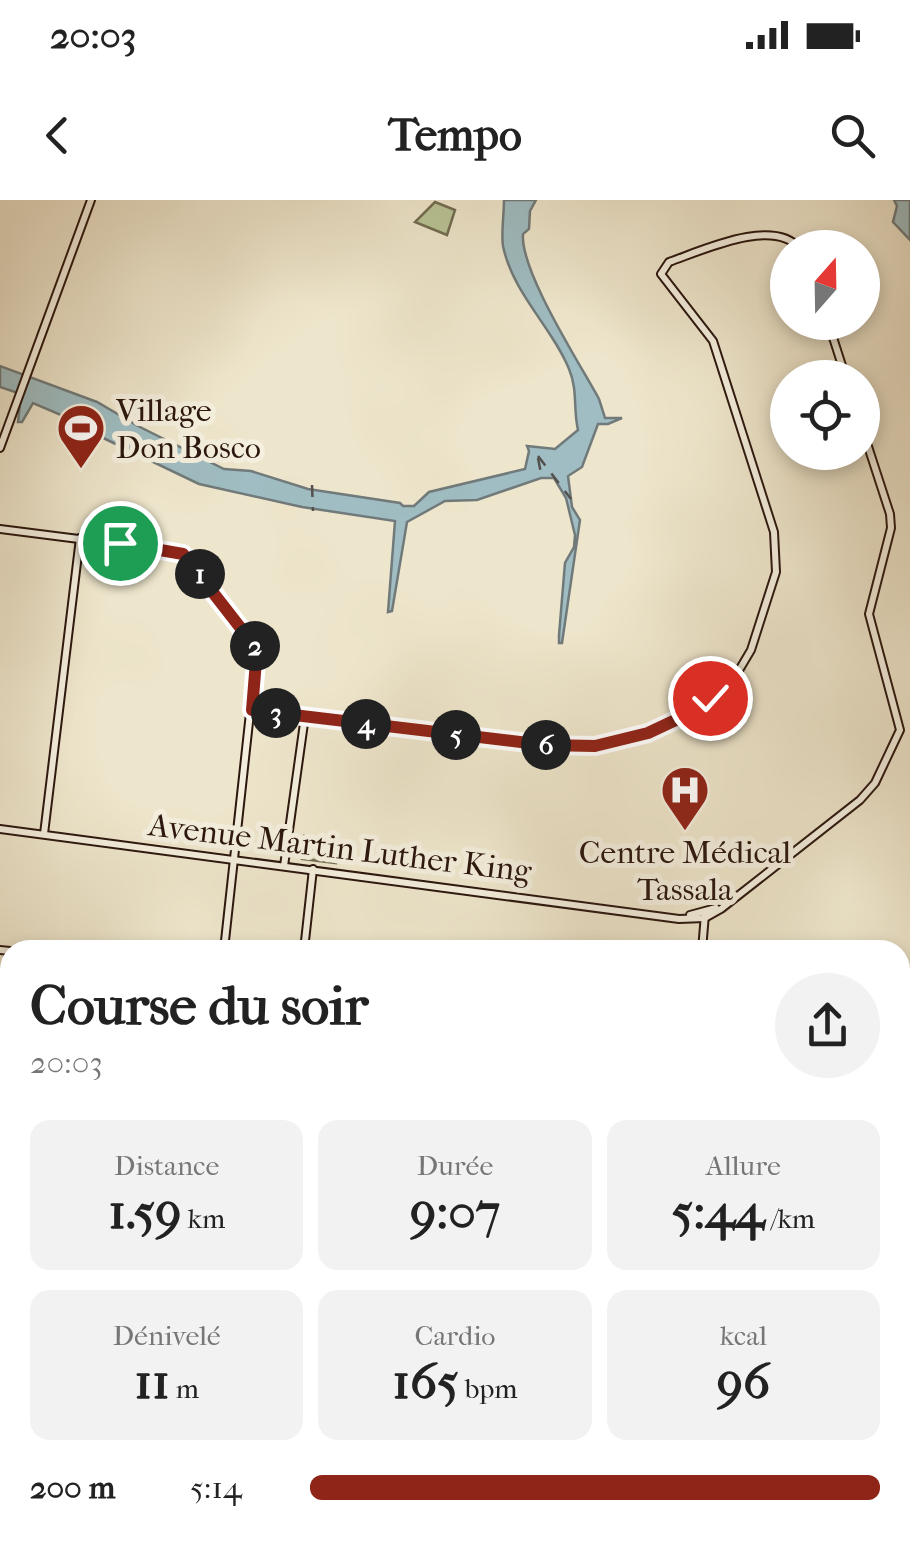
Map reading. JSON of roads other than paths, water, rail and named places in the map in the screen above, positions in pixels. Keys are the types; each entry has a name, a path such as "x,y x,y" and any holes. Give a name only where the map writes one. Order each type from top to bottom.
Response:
{"street":[{"path":"0,448 91,200"},
{"path":"252,710 545,745 595,746 636,738 673,722 721,691 735,677 751,650 776,572 774,532 714,341 662,277 662,270 669,262 760,234 770,234"},
{"name":"Avenue Martin Luther King","path":"0,828 674,916 705,915 860,800 875,783 899,736 898,716 869,614 891,528 876,470"},
{"path":"0,529 183,554 258,652 225,940"},
{"path":"44,834 80,538"},
{"path":"284,866 305,716"},
{"path":"305,940 313,869"},
{"path":"703,940 705,915"}],"water":[{"path":"504,200 536,200 530,211 529,229 523,234 531,270 599,399 605,418 622,418 598,424 582,467 568,476 572,507 580,520 562,643 559,635 565,563 574,547 575,535 566,498 554,478 541,478 477,500 445,501 407,522 392,611 388,612 395,521 302,507 199,484 33,403 22,422 18,422 21,394 0,387 0,366 97,402 224,469 251,471 308,489 403,506 414,506 429,492 525,469 527,446 555,449 578,430 569,369 508,263 502,241"},
{"path":"894,200 910,200 910,240 893,222 897,206"}],"place":[{"name":"Village Don Bosco","path":"81,470"},
{"name":"Centre Médical Tassala","path":"685,832"}]}
